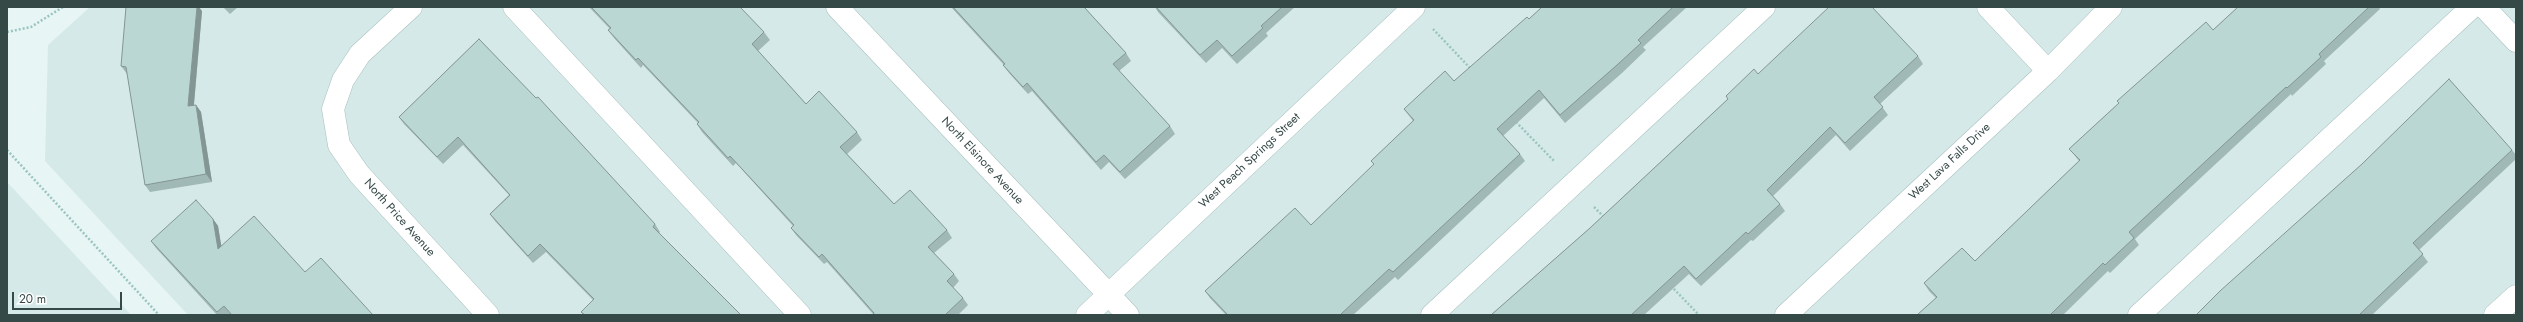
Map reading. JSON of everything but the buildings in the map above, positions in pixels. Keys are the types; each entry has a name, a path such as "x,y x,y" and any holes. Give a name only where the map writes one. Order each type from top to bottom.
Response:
{"street":[{"name":"North Price Avenue","path":"411,7 360,54 343,80 333,109 339,145 359,174 488,315"},
{"path":"514,7 800,315"},
{"name":"North Elsinore Avenue","path":"837,7 1128,315"},
{"name":"West Peach Springs Street","path":"1087,315 1413,7"},
{"path":"1432,315 1764,7"},
{"path":"1988,7 2048,71"},
{"name":"West Lava Falls Drive","path":"1786,315 2048,71 2111,7"},
{"path":"2139,315 2472,7"},
{"path":"2484,7 2516,41"},
{"path":"2495,315 2516,296"}],"path":[{"path":"7,32 31,27 63,7"},
{"path":"1413,7 1476,74"},
{"path":"1514,120 1543,148 1573,184 1607,220"},
{"path":"7,150 159,315"},
{"path":"1667,282 1699,315"}],"shaded area":[{"path":"90,7 2516,7 2516,315 188,315 45,161 48,45"},
{"path":"7,182 131,315 7,315"}]}
